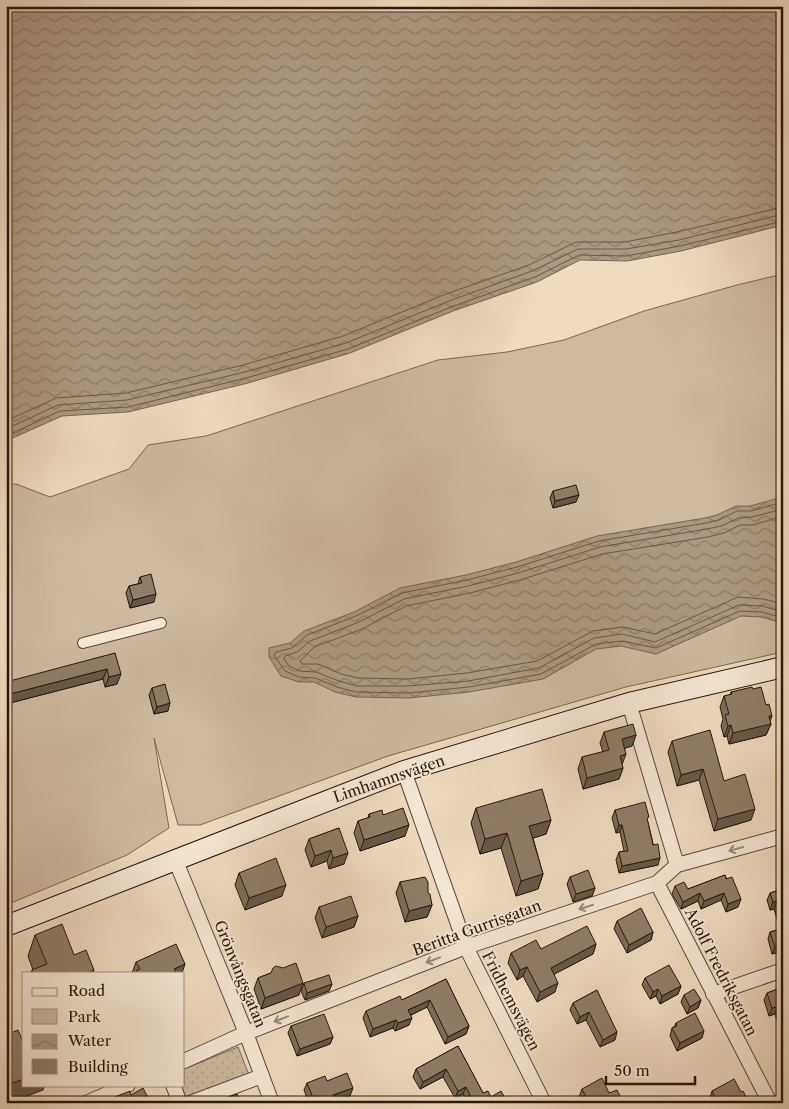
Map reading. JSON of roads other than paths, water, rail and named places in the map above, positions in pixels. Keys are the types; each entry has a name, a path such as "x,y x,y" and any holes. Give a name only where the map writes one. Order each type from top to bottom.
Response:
{"main road":[{"name":"Limhamnsvägen","path":"6,926 404,771 628,703 783,667"}],"street":[{"path":"82,643 161,623"},
{"path":"628,703 677,865"},
{"name":"Fridhemsvägen","path":"404,771 466,947 544,1103"},
{"name":"Beritta Gurrisgatan","path":"185,1061 246,1032 466,947 657,883 677,865 783,836"},
{"name":"Grönvångsgatan","path":"175,859 246,1032 272,1103"},
{"name":"Adolf Fredriksgatan","path":"657,883 770,1103"},
{"path":"713,994 783,970"},
{"path":"190,1103 262,1076"},
{"path":"86,1103 126,1086"},
{"path":"173,1086 180,1103"}],"water":[{"path":"6,6 783,6 783,225 681,251 627,261 580,260 537,282 453,311 350,353 248,383 128,412 62,416 6,441"},
{"path":"783,497 783,623 761,617 741,616 656,654 621,646 596,649 543,679 469,692 409,698 356,697 335,692 314,682 299,682 281,676 269,657 269,648 290,643 304,631 354,612 400,588 466,575 516,562 597,536 705,518 717,515 736,506 750,506"}]}
